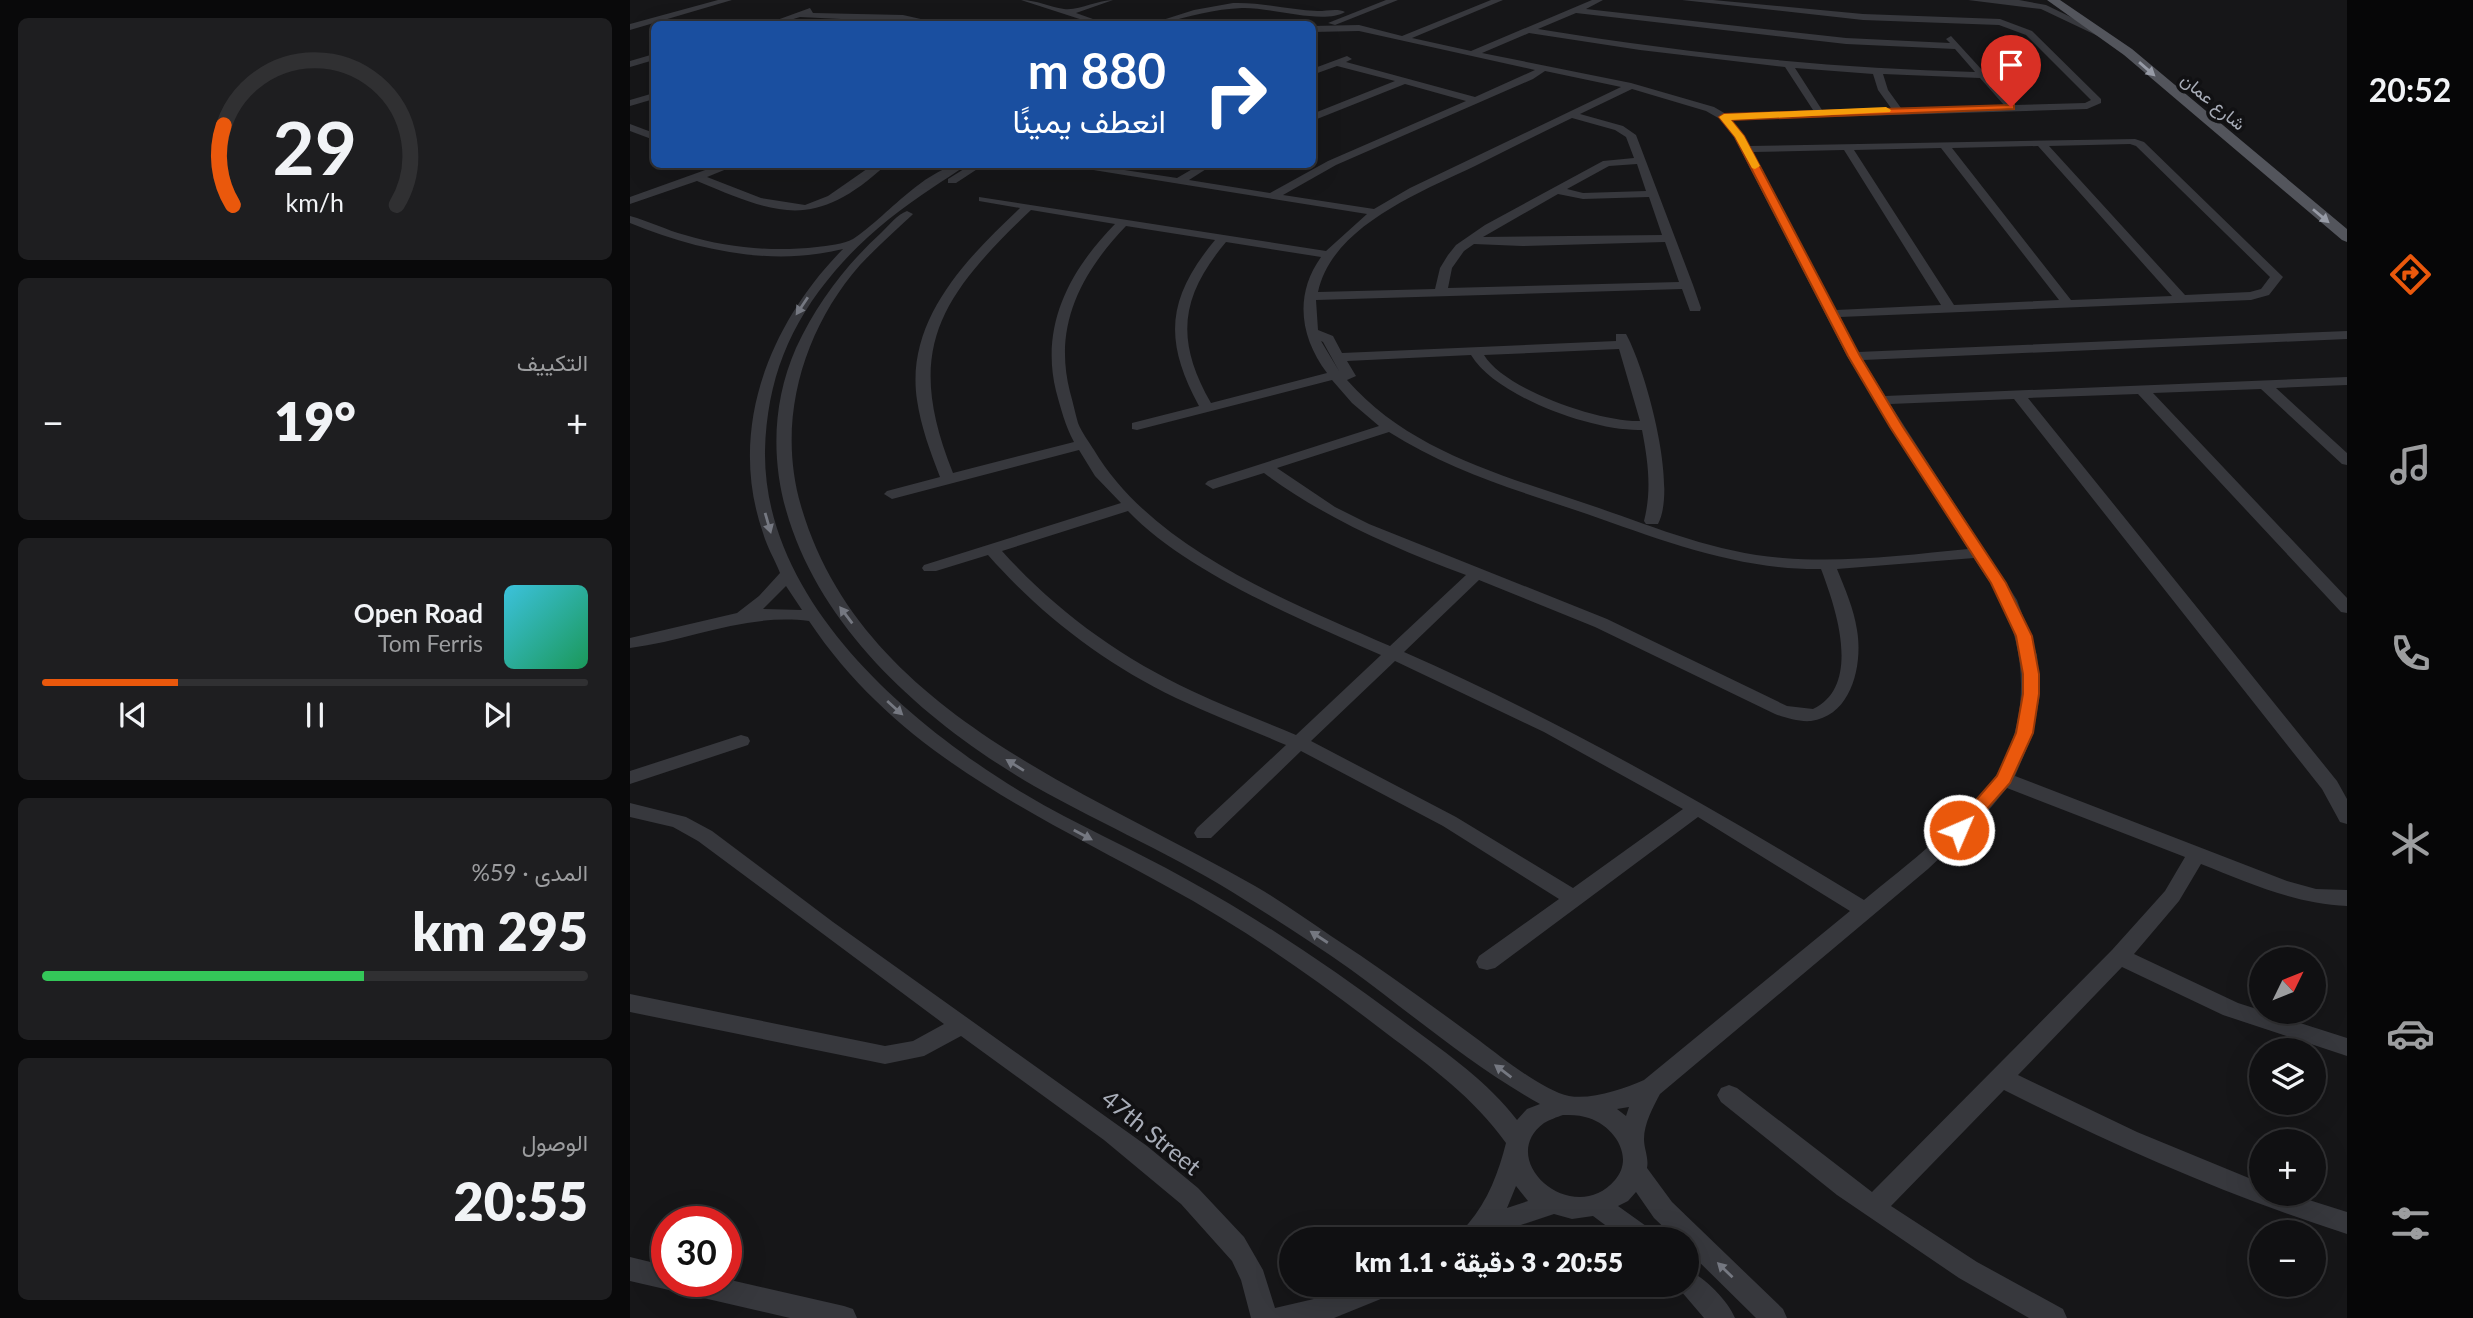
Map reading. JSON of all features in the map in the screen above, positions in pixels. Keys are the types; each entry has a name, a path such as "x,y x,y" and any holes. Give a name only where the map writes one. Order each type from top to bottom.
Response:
{"main road":[{"name":"شارع عمان","path":"2053,0 2135,58 2347,237"},
{"name":"شارع عمان","path":"2068,0 2144,50 2347,220"}],"street":[{"path":"652,21 727,0"},
{"path":"1025,0 1093,21"},
{"path":"1066,13 1109,0"},
{"path":"1315,21 1375,0"},
{"path":"1316,29 1394,0"},
{"path":"1402,39 1499,0"},
{"path":"1472,54 1599,0"},
{"path":"1686,0 1831,14 1933,20 1988,20 2024,30 2097,101 2087,106 1819,112 1724,117"},
{"path":"1972,0 2037,0"},
{"path":"2010,1 2052,10 2103,35"},
{"path":"780,21 824,5"},
{"path":"1163,21 1198,10 1228,6 1260,6 1295,13 1341,12"},
{"path":"1574,10 1846,41 1957,46"},
{"path":"1295,13 1305,21"},
{"path":"801,15 922,21"},
{"path":"1352,15 1350,22 1359,28"},
{"path":"904,21 911,19"},
{"path":"1933,20 2011,107"},
{"path":"630,27 651,21"},
{"path":"1316,30 1359,28 1631,86 1693,103 1724,117 1746,149 1854,356 2017,617 2031,674 2030,704 2024,733 2004,779 1959,830 1652,1087 1626,1098 1574,1105 1534,1116 1516,1148 1501,1195 1478,1227"},
{"path":"1527,30 1622,45 1788,64 1982,75"},
{"path":"1316,71 1357,55"},
{"path":"630,64 651,58"},
{"path":"1338,63 1474,100"},
{"path":"1788,64 1819,112"},
{"path":"1271,197 1332,163 1545,68"},
{"path":"1877,71 1883,90 1898,110"},
{"path":"1316,116 1404,81"},
{"path":"1631,86 1374,212 1359,224 1328,255 1317,272 1310,296 1311,332 1320,353 1335,375 1358,401 1391,427 1432,451 1482,473 1689,545 1774,563 1827,565 1979,553"},
{"path":"630,103 651,97"},
{"path":"1571,115 1629,132 1695,308"},
{"path":"630,127 651,136"},
{"path":"1746,149 2123,140 2137,143 2277,277 2266,292 2256,296 1831,314"},
{"path":"2040,142 2182,299"},
{"path":"1943,144 2068,304"},
{"path":"1847,147 1950,309"},
{"path":"1441,292 1446,268 1452,258 1501,219 1607,163 1641,161"},
{"path":"630,199 720,168"},
{"path":"697,177 744,197 802,209 815,207 876,168"},
{"path":"954,168 911,197 831,268 801,307 778,348 767,378 758,419 757,458 761,498 772,536 788,574 814,617 870,684 948,752 1014,796 1116,853 1174,881 1310,966 1377,1013 1472,1087 1497,1111 1516,1148 1524,1180 1542,1198 1577,1207 1597,1205 1622,1191 1634,1170 1636,1160 1632,1139 1640,1108 1652,1087"},
{"path":"796,253 823,251 864,241 974,168"},
{"path":"1099,168 1374,212"},
{"path":"1179,182 1202,168"},
{"path":"1555,190 1594,196 1653,194"},
{"path":"983,199 1328,255"},
{"path":"948,479 932,446 925,418 924,355 936,315 952,288 990,241 1028,207"},
{"path":"630,219 667,234 704,244 796,253 818,259 831,268"},
{"path":"1123,222 1083,269 1068,295 1062,312 1057,355 1059,382 1065,407 1083,444 1105,477 1132,505 1195,556 1235,581 1325,626 1466,686 1604,754 1865,910"},
{"path":"1207,407 1188,372 1178,321 1189,283 1223,238"},
{"path":"1472,240 1522,242 1669,238"},
{"path":"864,241 807,333 790,376 782,432 784,477 798,528 822,579 857,630 920,695 1005,759 1038,780 1248,892 1354,961 1512,1077 1618,1121 1632,1139"},
{"path":"1310,296 1686,285"},
{"path":"1311,332 1325,335 1337,357 1358,385 1380,406 1438,443 1493,467 1726,546 1741,558"},
{"path":"1854,356 2347,335"},
{"path":"1337,357 1622,341 1648,425 1658,494 1652,522"},
{"path":"1475,351 1482,364 1492,372 1539,398 1606,422 1648,425"},
{"path":"1137,426 1335,375"},
{"path":"1881,400 2347,381"},
{"path":"2264,384 2347,461"},
{"path":"2141,389 2347,608"},
{"path":"2017,394 2339,786 2347,817"},
{"path":"1213,484 1391,427"},
{"path":"892,494 1083,444"},
{"path":"1266,467 1292,488 1367,530 1594,620 1781,710 1811,715 1823,712 1830,706 1844,682 1849,665 1849,631 1827,565"},
{"path":"930,568 1132,505"},
{"path":"991,548 1017,579 1060,617 1108,651 1163,684 1299,743 1443,816 1573,898"},
{"path":"1204,832 1477,573"},
{"path":"745,614 765,600 788,574"},
{"path":"630,643 676,636 745,614 780,613 814,617"},
{"path":"630,778 741,741"},
{"path":"2004,779 2196,855 2305,894 2347,898"},
{"path":"1487,962 1697,808"},
{"name":"47th Street","path":"630,810 663,816 692,828 850,947 1137,1151 1209,1217 1237,1247 1250,1270 1264,1318"},
{"path":"1874,1207 2120,956 2172,896 2196,855"},
{"path":"2120,956 2169,984 2236,1013 2347,1047"},
{"path":"630,1003 885,1055 928,1047 961,1024"},
{"path":"2002,1078 2064,1109 2223,1180 2347,1223"},
{"path":"1730,1095 1825,1173 1942,1255 2054,1318"},
{"path":"1634,1170 1663,1210 1774,1318"},
{"path":"1488,1227 1515,1214 1555,1203"},
{"path":"1597,1205 1627,1227"},
{"path":"630,1269 651,1274"},
{"path":"1699,1294 1722,1318"},
{"path":"742,1295 845,1318"},
{"path":"1280,1318 1327,1312 1360,1297"}],"slow traffic":[{"path":"1755,166 1740,136 1724,117 1886,110"}],"route":[{"path":"1959,830 2004,779 2024,733 2031,694 2031,674 2024,636 1999,583 1854,356 1740,136 1724,117 2011,107"}]}
